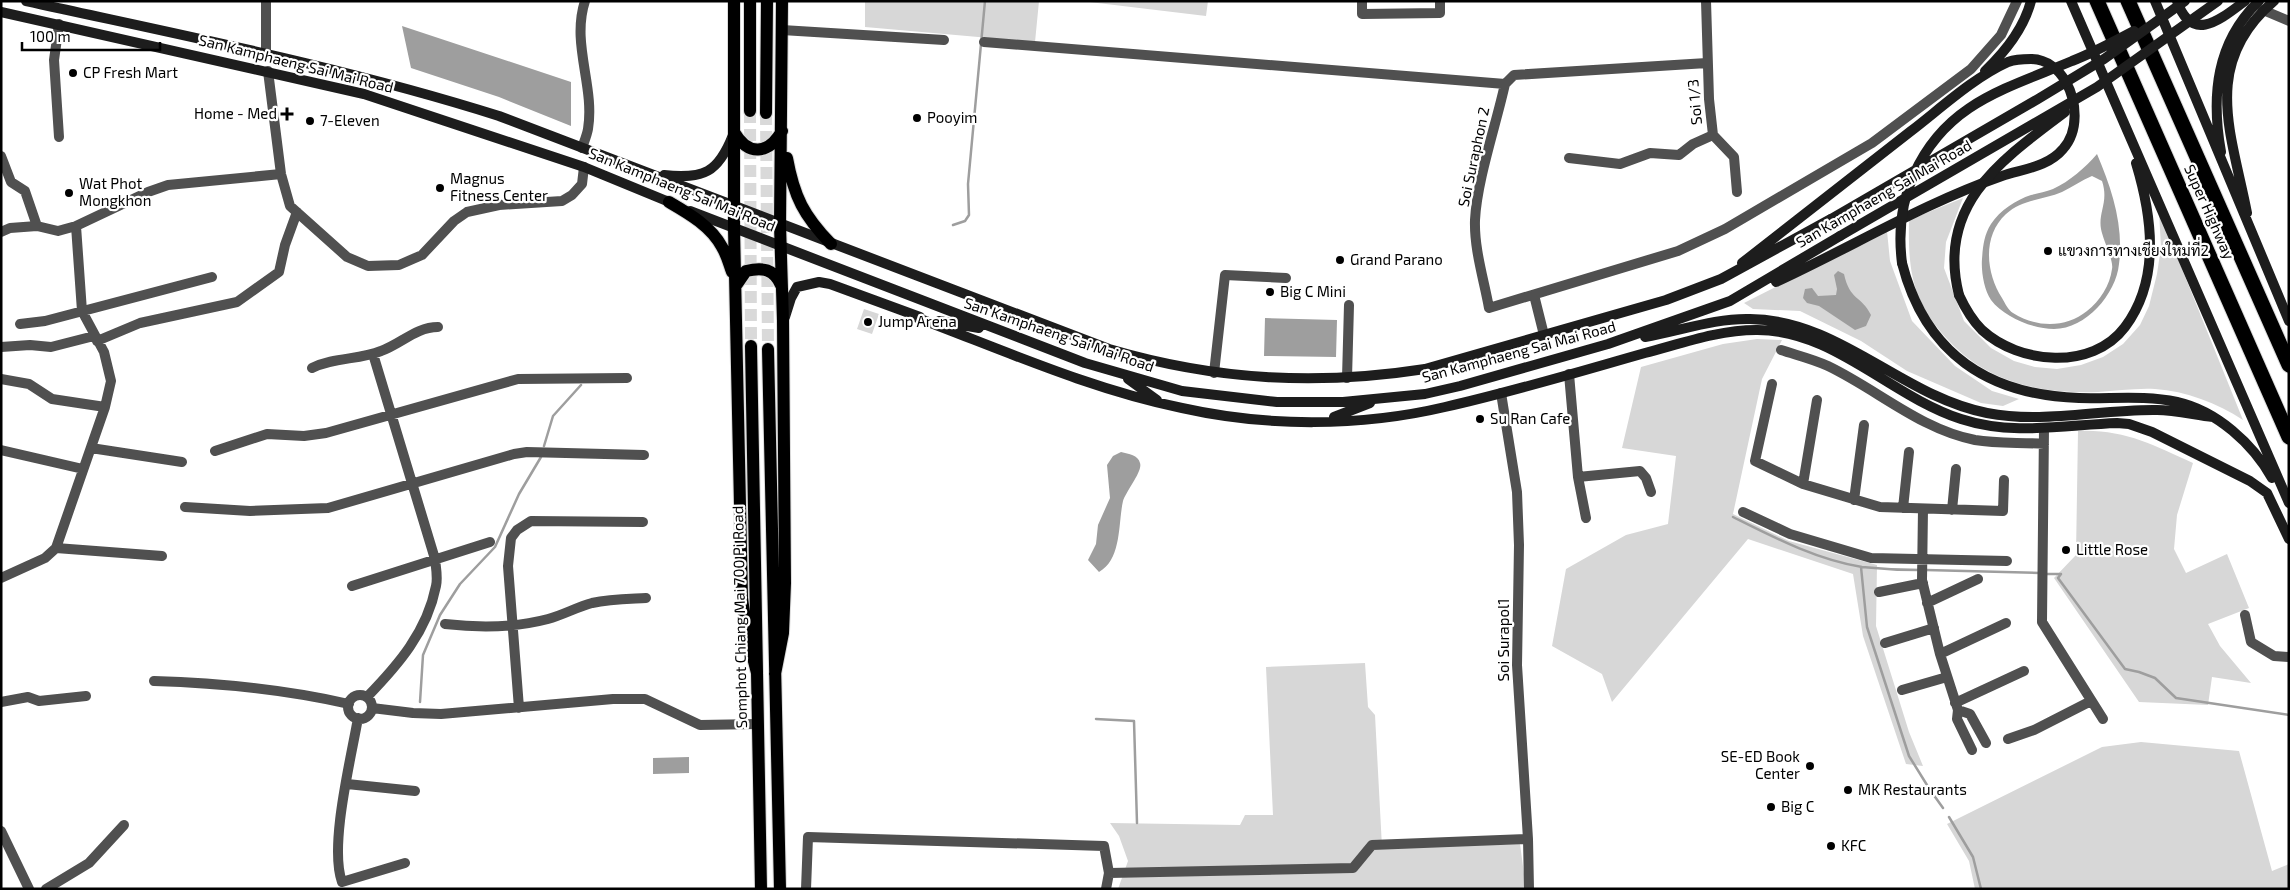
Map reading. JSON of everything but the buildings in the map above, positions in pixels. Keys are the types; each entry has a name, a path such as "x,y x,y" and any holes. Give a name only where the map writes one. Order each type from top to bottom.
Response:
{"highway":[{"name":"Super Highway","path":"2097,1 2289,437"},
{"name":"Super Highway","path":"2128,1 2289,365"}],"main road":[{"name":"San Kamphaeng Sai Mai Road","path":"26,1 266,53 421,91 499,116 780,225 1109,349 1147,360 1214,374 1283,379 1347,378 1425,369 1666,300 1721,279 1831,220 2038,99 2104,59 2170,12"},
{"path":"734,1 734,228 737,284 742,598 747,634 757,674"},
{"path":"750,1 750,111"},
{"path":"766,113 767,1"},
{"path":"775,674 783,633 785,583 784,321 780,225 782,1"},
{"path":"1960,94 1997,60 2027,15 2031,1"},
{"path":"2071,1 2289,503"},
{"path":"2155,1 2250,232 2289,321"},
{"path":"2177,1 2180,10 2191,21 2203,25 2214,24 2245,1"},
{"path":"2185,1 2170,12 2074,60 2000,90 1955,117 1931,143 1907,190 1900,223 1902,263 1918,309 1937,338 1962,362 1995,382 2030,393 2063,397 2133,398 2171,401 2194,407 2232,430 2250,448 2267,469 2289,509"},
{"name":"San Kamphaeng Sai Mai Road","path":"1,12 348,90 492,134 584,166 734,228 1002,332 1122,375 1182,391 1248,400 1307,402 1380,399 1460,386 1608,344 1682,320 1747,293 1840,236 2097,87 2218,1"},
{"path":"2226,174 2218,132 2216,89 2218,70 2234,32 2261,6 2274,1"},
{"path":"2250,232 2227,126 2226,97 2236,53 2261,6"},
{"path":"1721,279 1960,94 1998,68 2017,59 2034,59 2048,63 2061,74 2069,89 2074,107 2074,126 2070,140 2062,151 2041,165 1965,189 1794,274 1747,293"},
{"path":"348,90 352,74"},
{"path":"2097,87 2014,152 1989,176 1971,198 1961,218 1955,240 1953,267 1959,295 1965,309 1983,330 2013,350 2024,354 2052,358 2082,354 2100,347 2120,333 2134,311 2145,284 2150,247 2149,222 2139,174 2121,115"},
{"path":"734,132 743,144 754,150 761,150 773,144 782,131"},
{"path":"782,131 791,184 798,202 817,229 831,244"},
{"path":"650,173 694,176 711,170 722,159 734,132"},
{"path":"669,202 699,221 722,245 737,284"},
{"path":"737,284 746,271 762,268 776,275 783,289"},
{"path":"784,321 791,298 798,287 819,282 1108,388 1162,404 1252,419 1324,421 1412,413 1495,394 1717,335 1755,330 1783,332 1809,339 1824,346 1914,398 1959,418 2000,428 2044,428 2117,423 2129,424 2152,432 2236,473 2267,493 2289,539"},
{"path":"915,317 1002,332"},
{"path":"1608,344 1714,322 1748,319 1767,320 1798,326 1836,340 1945,400 1988,413 2013,416 2061,416 2158,410 2213,417"},
{"name":"Somphot Chiang Mai 700 Pi Road","path":"751,346 761,889"},
{"path":"768,348 780,889"},
{"path":"1122,375 1162,404"},
{"path":"1460,386 1495,394"},
{"path":"1324,421 1380,399"}],"street":[{"path":"266,1 266,53"},
{"path":"582,148 588,130 589,96 580,51 585,1"},
{"path":"1362,1 1362,14 1440,13 1440,1"},
{"name":"Soi 1/3","path":"1706,1 1708,99 1713,135 1734,157 1737,192"},
{"path":"1544,335 1534,295 1678,251 1704,240 1872,143 1971,68 2001,34 2017,1"},
{"path":"2261,6 2289,21"},
{"path":"58,24 54,60 59,136"},
{"path":"782,30 944,40"},
{"path":"984,42 1505,84 1514,75 1707,63"},
{"path":"268,71 281,174 290,206 347,257 368,266 398,265 422,255 454,221 467,212 499,205 562,201 572,195 582,184 584,166"},
{"name":"Soi Suraphon 2","path":"1505,84 1478,200 1475,221 1476,242 1489,308 1534,295"},
{"path":"1570,158 1620,164 1650,153 1679,155 1693,144 1713,135"},
{"path":"1,156 11,182 25,191 37,226"},
{"path":"1,232 10,228 37,226 58,231 76,226 148,192 168,185 281,174"},
{"path":"1,347 30,345 51,347 96,339 140,323 237,302 279,272 285,245 298,212"},
{"path":"1,578 46,558 56,548 105,407 111,382 104,352 82,310 76,226"},
{"path":"1214,374 1225,275 1286,278"},
{"path":"20,324 45,321 212,277"},
{"path":"1347,378 1349,305"},
{"path":"312,368 326,361 373,354 425,328 438,326"},
{"path":"1818,362 1824,346"},
{"path":"1780,350 1818,362 1878,394 1910,415 1962,436 1992,442 2044,444"},
{"path":"367,697 410,649 425,622 436,585 435,559 373,354"},
{"path":"1569,374 1578,477 1586,518"},
{"path":"215,451 266,434 304,436 326,434 518,379 627,378"},
{"path":"1,379 29,384 52,399 105,407"},
{"path":"1772,384 1755,461 1803,484 1880,507 2003,511 2004,480"},
{"name":"Soi Surapol1","path":"1495,394 1518,492 1517,665 1528,839 1529,889"},
{"path":"1803,484 1817,400"},
{"path":"1854,500 1864,425"},
{"path":"2044,428 2041,617 2043,626 2103,718"},
{"path":"91,448 182,462"},
{"path":"1,450 83,468"},
{"path":"1903,508 1909,452"},
{"path":"185,508 250,511 328,508 521,453 644,455"},
{"path":"1952,510 1956,469"},
{"path":"1578,477 1640,471 1646,478 1651,492"},
{"path":"1922,509 1922,563 1927,603 1940,654 1957,707 1957,719 1972,750"},
{"path":"1743,512 1790,534 1872,558 1922,563 2007,561"},
{"path":"519,708 508,566 511,538 517,530 531,521 643,522"},
{"path":"352,586 490,542"},
{"path":"56,548 162,556"},
{"path":"1927,603 1978,579"},
{"path":"1880,592 1923,581"},
{"path":"445,624 475,627 512,626 548,619 591,604 611,600 646,598"},
{"path":"2246,615 2251,642 2274,656 2289,657"},
{"path":"1940,654 2006,624"},
{"path":"1885,643 1934,628"},
{"path":"1957,707 2024,671"},
{"path":"1902,690 1947,677"},
{"path":"154,681 250,686 300,693 349,704"},
{"path":"1,702 28,697 39,701 86,696"},
{"path":"349,704 356,696 367,697"},
{"path":"349,704 351,715 358,718 369,715 372,708 367,697"},
{"path":"372,708 432,714 613,699 645,699 700,725 758,724"},
{"path":"2008,739 2034,730 2091,701"},
{"path":"1957,707 1970,714 1986,744"},
{"path":"358,718 338,839 338,870 342,882 405,862"},
{"path":"347,784 415,791"},
{"path":"46,889 89,863 124,825"},
{"path":"1,831 29,889"},
{"path":"806,889 808,837 1104,846 1109,873 1106,889"},
{"path":"1109,873 1353,868 1372,845 1528,839"}],"shaded area":[{"path":"865,1 1039,1 1035,42 865,27"},
{"path":"1081,1 1208,1 1206,16"},
{"path":"402,26 571,82 571,126 499,97 411,68"},
{"path":"2097,154 2116,208 2120,250 2117,275 2112,287 2106,298 2088,316 2066,327 2054,329 2037,327 2011,317 1991,300 1986,291 1982,264 1984,241 1989,228 1999,214 2009,206 2025,197 2059,186 2077,174","holes":["2092,176 2102,181 2104,201 2100,223 2112,265 2107,287 2100,298 2079,317 2061,323 2041,323 2022,318 2013,313 1997,288 1990,266 1990,244 1998,223 2006,214 2019,205 2055,195"]},
{"path":"1963,198 1946,242 1944,268 1964,321 1991,348 2014,361 2035,367 2057,369 2081,365 2103,357 2123,344 2140,325 2149,306 2157,274 2161,247 2159,212 2243,420 2223,408 2201,399 2167,390 2141,389 2077,392 2037,388 1999,376 1981,367 1964,355 1937,327 1920,299 1911,271 1909,239 1909,220"},
{"path":"1887,231 1890,261 1912,321 1955,366 1992,391 2019,399 2003,406 1981,403 1907,371 1861,341 1800,311 1753,309 1744,303"},
{"path":"1838,271 1844,274 1849,289 1871,315 1866,326 1855,330 1819,306 1807,303 1803,298 1805,289 1812,288 1818,296 1836,295 1837,289 1834,275"},
{"name":"Jump Arena","path":"864,309 879,314 872,334 857,329"},
{"path":"1265,318 1337,320 1336,357 1264,356"},
{"path":"1757,339 1782,340 1762,379 1733,514 1789,541 1877,565 1876,626 1909,732 1923,766 1906,764 1863,636 1853,574 1748,539 1612,702 1602,674 1552,646 1566,569 1626,535 1668,524 1676,456 1622,448 1641,367 1723,344"},
{"path":"2078,431 2110,433 2138,439 2193,463 2177,515 2174,549 2186,573 2227,554 2249,608 2208,624 2220,646 2251,683 2212,677 2208,705 2139,702 2054,578 2076,555"},
{"path":"1121,452 1130,454 1139,460 1140,467 1123,501 1118,540 1112,559 1099,572 1088,560 1096,544 1098,525 1110,498 1107,465 1113,456"},
{"path":"1365,663 1368,707 1375,715 1382,847 1520,844 1526,889 1118,889 1128,861 1119,836 1110,823 1240,825 1245,815 1273,815 1266,667"},
{"path":"2141,742 2239,751 2272,871 2289,864 2289,889 1975,889 1969,861 1947,824 2102,747"},
{"path":"689,757 689,773 653,774 653,758"}],"waterway":[{"path":"953,225 965,221 969,215 968,184 985,1"},
{"path":"544,446 553,416 581,385"},
{"path":"420,702 423,655 440,615 460,584 495,547 519,494 541,457"},
{"path":"1733,517 1796,547 1845,564 1862,567 1920,570"},
{"path":"1861,567 1867,627 1909,756 1927,785"},
{"path":"1926,570 2040,573"},
{"path":"2046,574 2061,574 2058,578 2125,669 2155,678 2176,698 2289,715"},
{"path":"1096,719 1134,721 1137,823"},
{"path":"1933,794 1943,808"},
{"path":"1949,817 1973,857 1981,889"}],"tunnel":[{"path":"750,111 751,346"},
{"path":"766,113 768,349"}],"place":[{"name":"CP Fresh Mart","path":"73,73"},
{"name":"Home - Med","path":"287,114"},
{"name":"Pooyim","path":"917,118"},
{"name":"7-Eleven","path":"310,121"},
{"name":"Magnus Fitness Center","path":"440,188"},
{"name":"Wat Phot Mongkhon","path":"69,193"},
{"name":"แขวงการทางเชียงใหม่ที่2","path":"2048,251"},
{"name":"Grand Parano","path":"1340,260"},
{"name":"Big C Mini","path":"1270,292"},
{"name":"Jump Arena","path":"868,322"},
{"name":"Su Ran Cafe","path":"1480,419"},
{"name":"Little Rose","path":"2066,550"},
{"name":"SE-ED Book Center","path":"1810,766"},
{"name":"MK Restaurants","path":"1848,790"},
{"name":"Big C","path":"1771,807"},
{"name":"KFC","path":"1831,846"}]}
